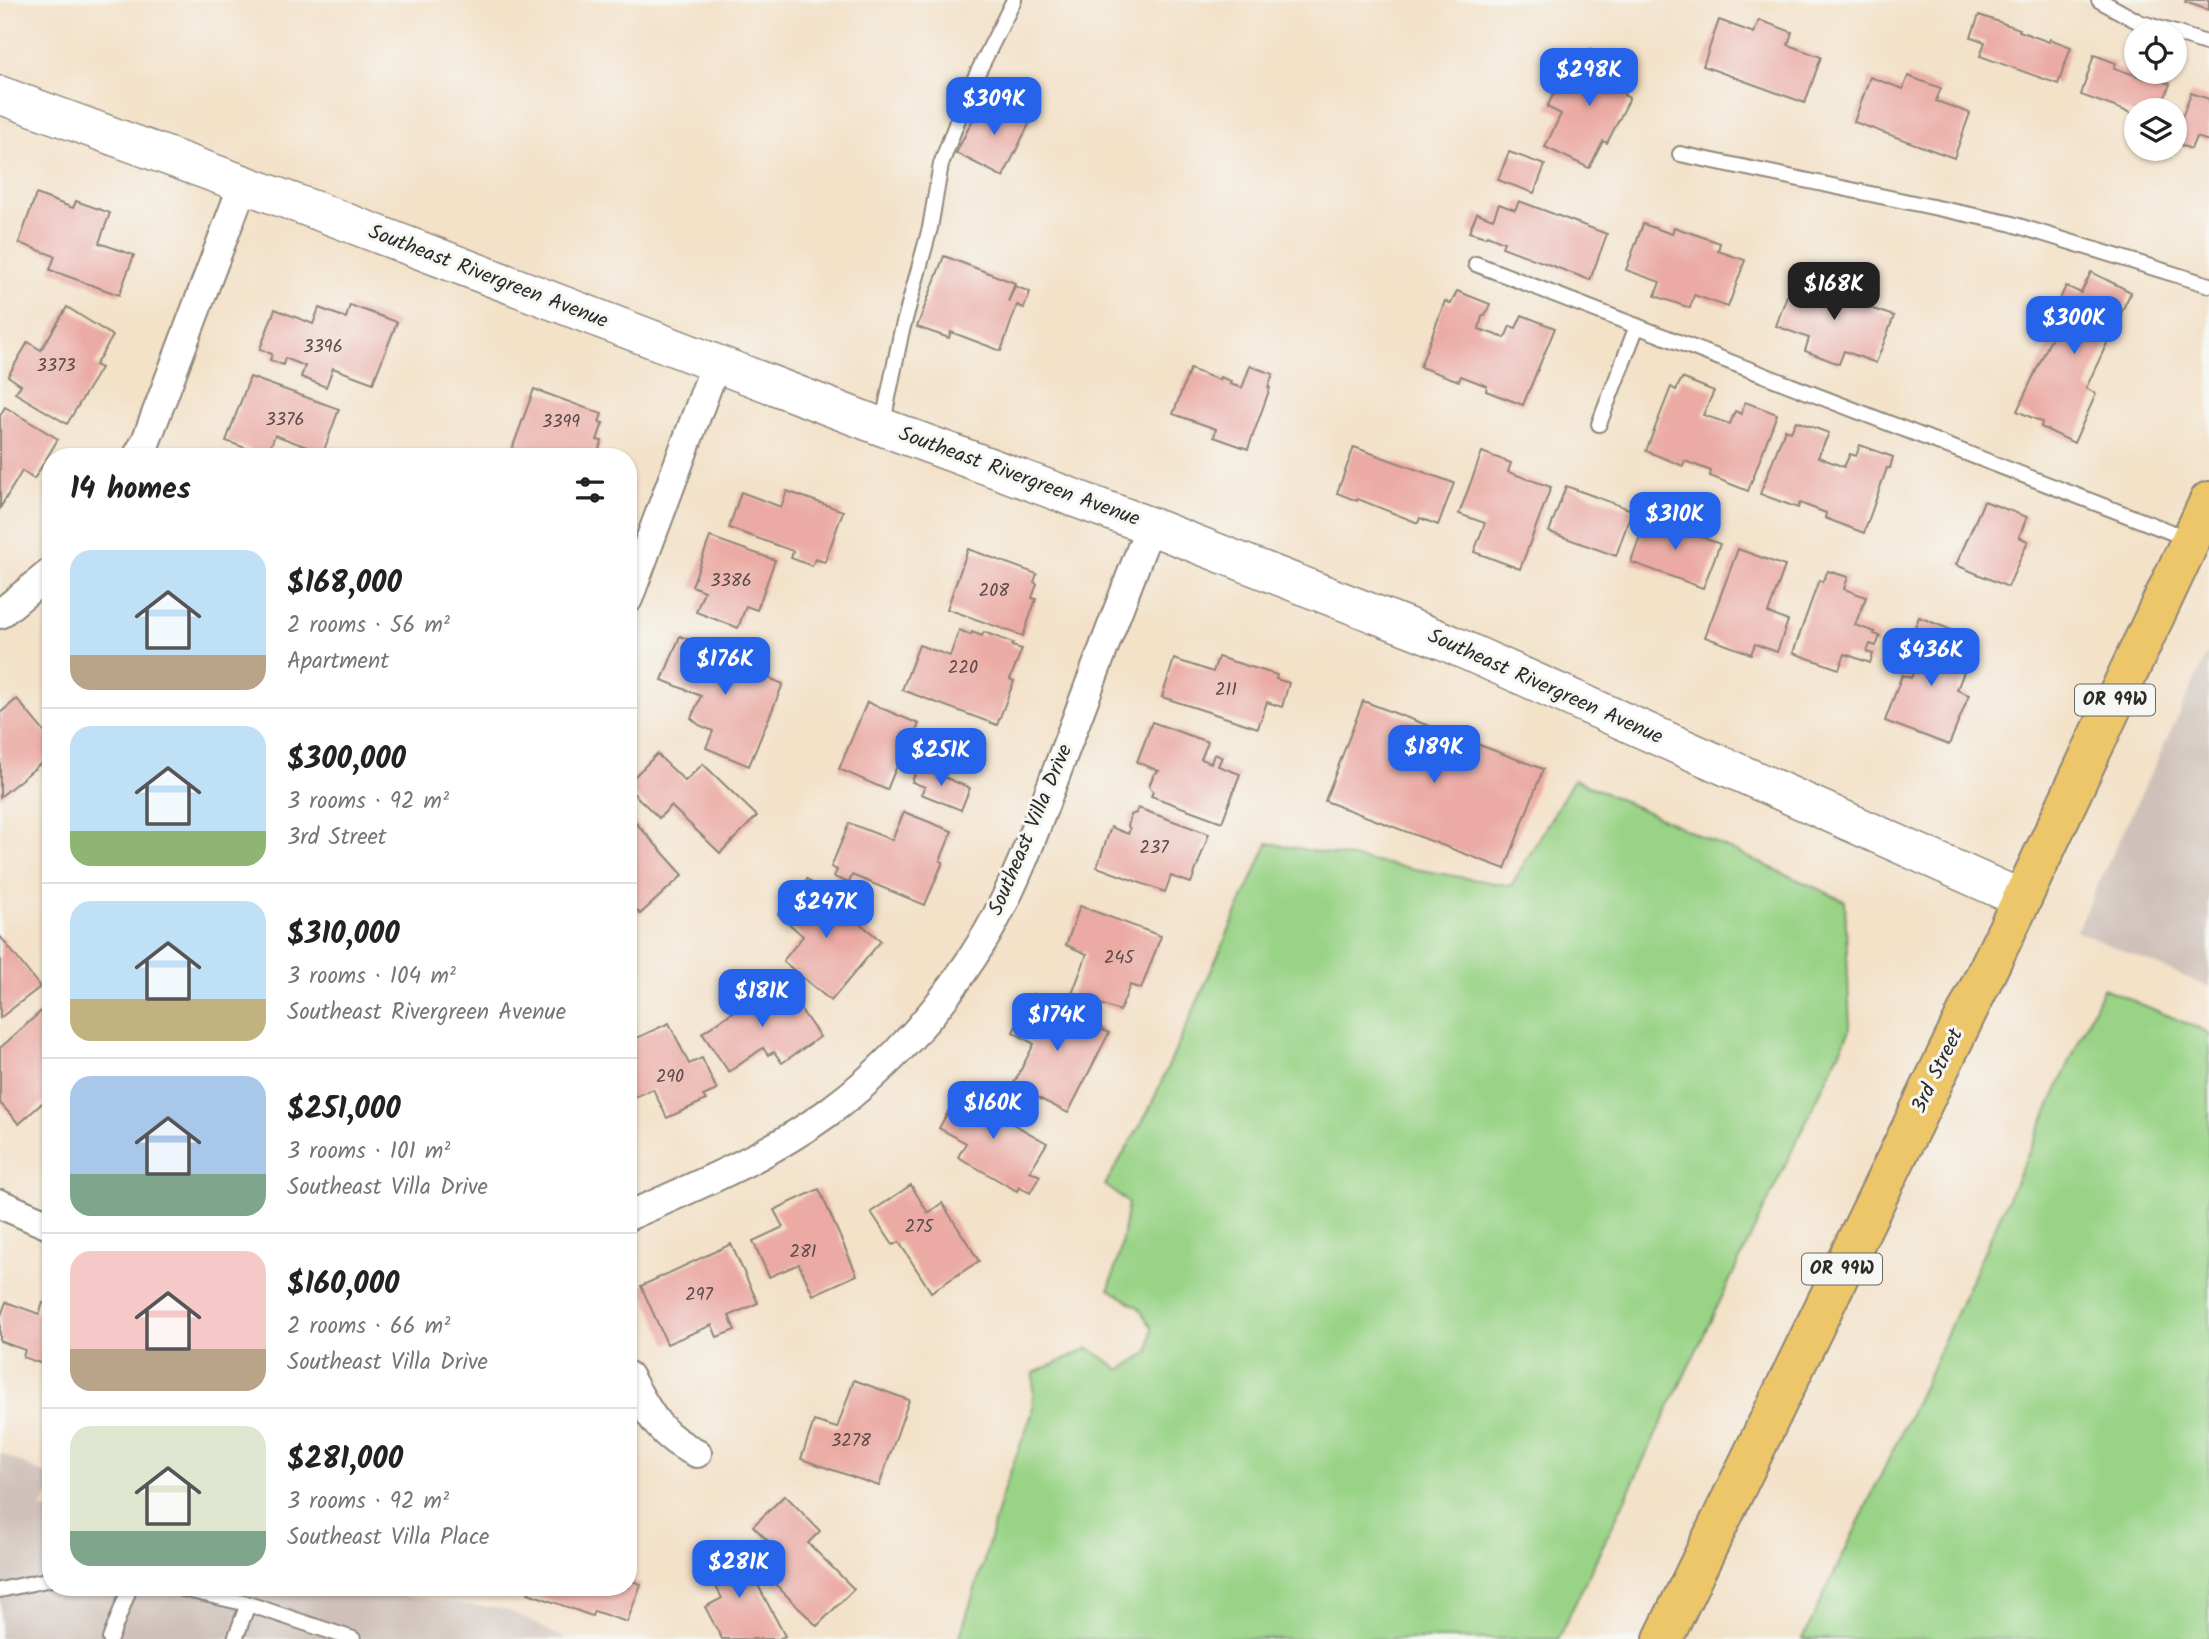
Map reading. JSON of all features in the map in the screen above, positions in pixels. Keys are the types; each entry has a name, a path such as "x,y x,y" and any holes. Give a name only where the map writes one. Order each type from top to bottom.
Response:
{"highway":[{"name":"3rd Street","path":"1663,1639 2022,899 2209,501"}],"street":[{"name":"Southeast Rivergreen Avenue","path":"0,95 320,212 882,427 1150,526 1444,641 2022,899"},
{"path":"142,448 243,185"},
{"path":"637,575 716,363"},
{"name":"Southeast Villa Drive","path":"637,1212 779,1145 827,1113 871,1077 912,1036 957,981 988,932 1026,854 1150,526"},
{"path":"0,614 42,579"},
{"path":"0,1204 42,1222"},
{"path":"637,1391 656,1424 679,1446 696,1454"}],"lane":[{"path":"882,427 901,334 930,228 941,164 969,90 1014,0"},
{"path":"2099,0 2136,21"},
{"path":"2187,37 2209,44"},
{"path":"1680,154 2009,223 2209,285"},
{"path":"1476,264 2191,539"},
{"path":"1599,424 1636,326"},
{"path":"0,1590 42,1581"},
{"path":"110,1639 127,1596"},
{"path":"213,1596 248,1604 353,1639"},
{"path":"236,1639 248,1604"}],"shaded area":[{"path":"2209,651 2209,987 2076,931"},
{"path":"0,1453 42,1473 42,1596 407,1596 507,1610 566,1639 0,1639"}],"green space":[{"path":"1574,779 1845,901 1850,1030 1558,1639 959,1639 1003,1491 1032,1414 1034,1373 1089,1348 1120,1370 1149,1352 1152,1328 1138,1307 1109,1289 1120,1251 1128,1203 1105,1185 1148,1112 1268,843 1511,886"},
{"path":"2103,988 2209,1033 2209,1639 1803,1639 1921,1391"}],"building":[{"path":"2209,0 2209,10 2185,2"},
{"path":"1979,15 2049,42 2050,39 2071,47 2058,84 1980,56 1985,42 1971,37"},
{"path":"1719,20 1754,33 1759,20 1792,32 1788,45 1821,57 1805,103 1703,66"},
{"path":"1590,49 1636,71 1624,95 1629,98 1628,102 1607,143 1603,141 1589,168 1545,147 1561,114 1547,107 1563,75 1575,81"},
{"path":"2094,55 2116,63 2114,68 2124,71 2124,84 2170,84 2165,98 2124,98 2124,110 2081,95"},
{"path":"1908,76 1941,88 1936,101 1970,113 1954,158 1854,122 1870,77 1903,89"},
{"path":"2191,93 2209,99 2209,141 2196,137 2191,149 2187,148 2187,104"},
{"path":"984,97 1031,120 1003,177 956,153"},
{"path":"1509,152 1545,165 1534,193 1498,180"},
{"path":"36,194 73,208 76,201 110,213 99,243 134,255 119,295 50,270 55,256 19,243"},
{"path":"1519,201 1607,234 1590,280 1502,247 1504,242 1487,235 1486,237 1469,232 1477,213 1493,219 1499,204 1515,210"},
{"path":"1643,224 1672,234 1674,227 1720,243 1718,251 1745,260 1728,307 1694,295 1690,308 1655,296 1660,282 1626,270"},
{"path":"944,256 1015,283 1008,302 1015,286 1030,292 1024,308 1017,305 1001,351 951,332 949,338 917,327"},
{"path":"2091,272 2131,292 2086,388 2096,394 2074,443 2041,427 2042,422 2017,411 2058,324 2050,320 2066,286 2081,293"},
{"path":"1793,279 1820,289 1823,282 1869,299 1867,307 1894,316 1876,363 1844,351 1839,364 1805,351 1809,338 1776,326"},
{"path":"1457,291 1490,304 1485,316 1482,316 1479,329 1505,338 1510,326 1516,328 1522,315 1555,328 1523,405 1486,391 1487,386 1461,376 1459,381 1420,367 1445,301 1451,304"},
{"path":"350,305 397,322 373,383 333,368 326,387 301,377 305,366 285,358 283,365 270,360 272,354 260,349 275,309 313,324 319,308 346,318"},
{"path":"67,307 113,336 95,365 101,368 67,424 15,393 21,385 8,376 28,342 41,350"},
{"path":"1250,366 1273,374 1248,449 1214,437 1216,429 1173,414 1190,369 1219,380 1220,377 1231,381 1230,384 1242,388"},
{"path":"250,377 339,409 325,448 310,448 275,435 270,448 245,448 226,441"},
{"path":"1682,378 1714,391 1703,415 1730,424 1735,411 1741,414 1745,402 1777,414 1748,491 1710,476 1711,471 1685,461 1683,466 1646,451 1671,387 1676,390"},
{"path":"534,389 602,414 599,422 603,423 597,440 602,441 599,448 512,448"},
{"path":"5,407 58,439 53,448 42,448 42,466 34,479 22,471 0,508 0,416"},
{"path":"1796,421 1829,433 1818,457 1844,467 1850,454 1856,456 1860,445 1893,457 1864,533 1825,518 1826,513 1800,503 1798,508 1760,494 1785,429 1791,432"},
{"path":"1354,447 1454,483 1438,525 1420,518 1418,523 1337,493"},
{"path":"1482,452 1511,463 1508,472 1551,487 1520,569 1474,552 1485,523 1459,514"},
{"path":"1566,486 1632,510 1616,556 1549,532"},
{"path":"787,491 843,511 825,562 815,559 812,566 791,558 793,551 729,528 741,492 781,507"},
{"path":"1984,501 2027,517 2019,537 2028,541 2008,587 1956,565"},
{"path":"1647,516 1720,544 1703,588 1631,562"},
{"path":"710,537 775,560 757,610 746,606 738,628 696,612 704,591 692,586"},
{"path":"968,549 1037,574 1032,598 1036,599 1023,636 947,609"},
{"path":"1738,549 1785,566 1768,613 1788,621 1777,652 1755,644 1751,654 1705,637"},
{"path":"1828,571 1848,577 1844,589 1866,597 1855,625 1880,636 1876,646 1870,644 1867,652 1873,654 1870,663 1845,654 1839,669 1793,653 1819,580 1822,582"},
{"path":"1919,617 1952,630 1944,655 1967,664 1957,690 1969,695 1949,745 1885,721 1902,675 1911,678 1924,644 1910,639"},
{"path":"959,630 982,636 984,632 1022,649 1010,679 1014,681 997,725 902,690 919,645 950,656"},
{"path":"680,636 764,671 762,675 783,684 749,766 706,748 713,731 691,718 701,696 662,680"},
{"path":"1218,657 1277,675 1276,679 1289,683 1282,707 1267,702 1258,728 1162,697 1174,659 1213,672"},
{"path":"17,699 42,729 42,762 0,797 0,713"},
{"path":"1363,701 1543,769 1505,869 1325,801"},
{"path":"867,702 919,724 907,752 903,751 887,790 839,769"},
{"path":"1152,722 1208,742 1201,759 1211,763 1214,754 1222,757 1218,766 1240,774 1222,822 1151,796 1153,792 1149,786 1154,774 1159,771 1137,762"},
{"path":"657,754 685,781 703,764 757,816 720,853 671,806 659,818 637,797 637,774"},
{"path":"918,766 970,788 961,810 921,794 925,787 912,782"},
{"path":"1138,808 1209,834 1191,883 1171,876 1165,892 1097,867 1111,827 1128,834 1131,815 1136,813"},
{"path":"904,812 952,831 940,861 943,862 925,905 852,875 849,883 834,877 837,870 831,867 849,823 892,840"},
{"path":"637,824 683,875 640,914 637,911"},
{"path":"807,879 881,941 831,1001 783,961 803,936 778,914"},
{"path":"1080,906 1161,936 1141,989 1130,985 1120,1011 1072,994 1087,954 1066,945"},
{"path":"0,936 40,987 0,1018"},
{"path":"780,980 820,1037 782,1063 774,1052 768,1055 763,1048 729,1072 702,1033"},
{"path":"1033,994 1109,1033 1068,1113 1013,1085 1034,1044 1013,1032"},
{"path":"42,1010 42,1103 19,1124 0,1103 0,1048"},
{"path":"669,1023 689,1064 702,1058 717,1090 703,1096 706,1100 667,1118 653,1089 637,1096 637,1038"},
{"path":"963,1085 998,1104 997,1115 1047,1143 1030,1171 1040,1176 1030,1193 1019,1187 1017,1191 958,1157 966,1143 939,1128"},
{"path":"911,1185 928,1213 942,1203 979,1261 931,1292 899,1242 893,1245 871,1212"},
{"path":"819,1189 857,1275 813,1295 799,1264 769,1277 753,1241 783,1227 774,1210"},
{"path":"731,1244 758,1303 729,1316 735,1330 717,1337 712,1325 667,1344 641,1286"},
{"path":"6,1302 39,1314 42,1306 42,1364 23,1357 25,1350 0,1341 0,1318"},
{"path":"854,1380 909,1400 879,1486 801,1459 814,1421 837,1428"},
{"path":"785,1495 820,1531 808,1543 854,1589 817,1626 764,1573 782,1555 753,1526"},
{"path":"736,1544 785,1636 779,1639 722,1639 705,1607 722,1598 703,1562"},
{"path":"536,1596 637,1596 627,1622 594,1611 592,1616"}]}
